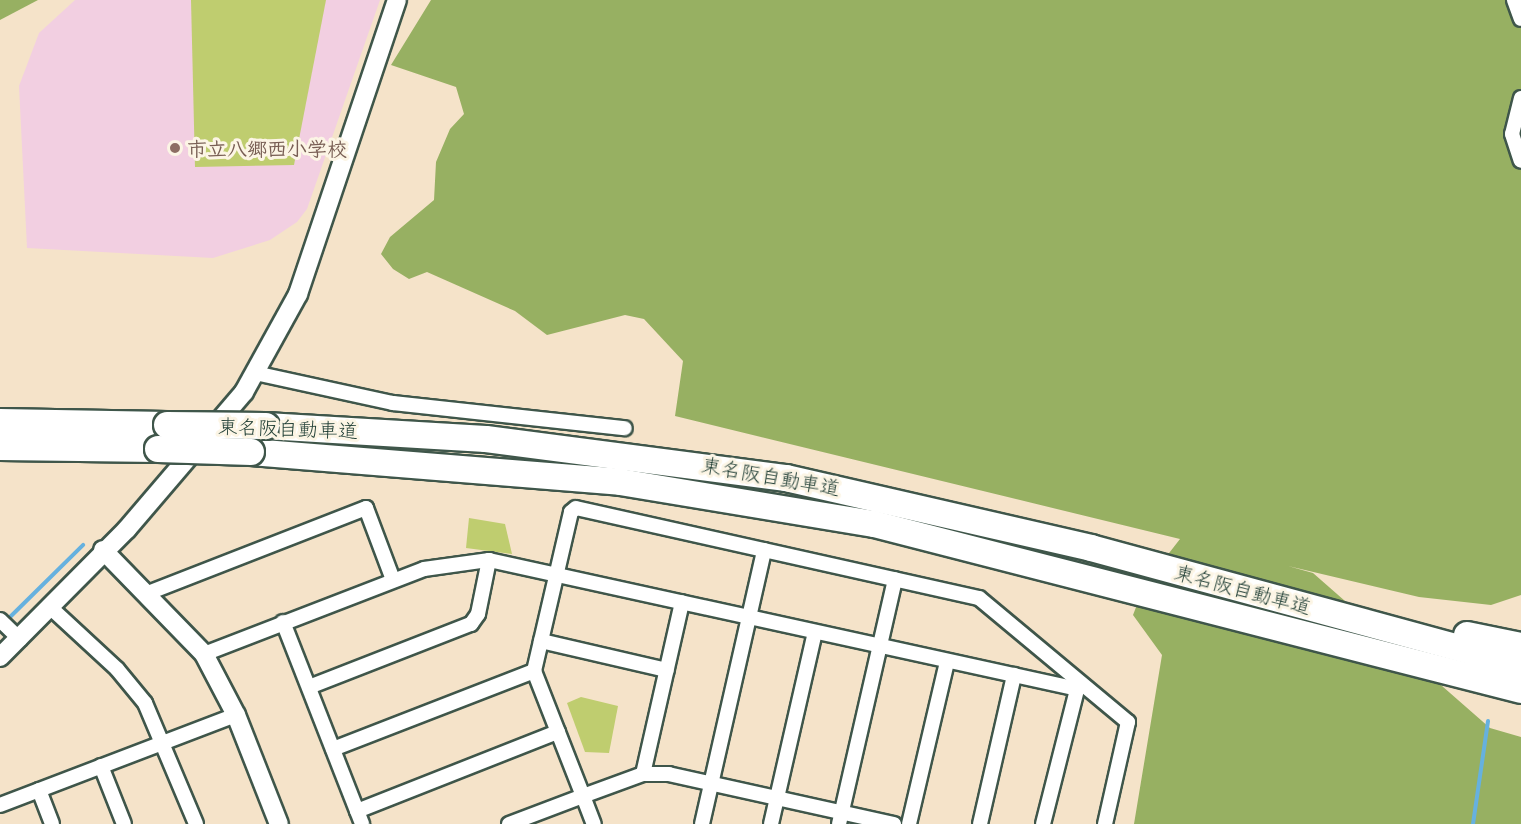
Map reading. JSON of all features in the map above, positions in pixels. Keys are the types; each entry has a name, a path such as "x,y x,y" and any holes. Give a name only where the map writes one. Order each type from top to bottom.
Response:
{"highway":[{"name":"東名阪自動車道","path":"0,420 266,426 486,439 704,464 894,500 1290,602 1521,665"},
{"name":"東名阪自動車道","path":"0,449 158,449 251,452 620,482 851,520 1521,690"},
{"path":"1290,602 1521,645"}],"street":[{"path":"0,657 9,629 51,608 179,471 255,373 298,294 397,0"},
{"path":"1514,0 1521,19"},
{"path":"1521,98 1512,134 1521,161"},
{"path":"255,373 393,402 625,428"},
{"path":"148,593 366,508 393,580"},
{"path":"594,824 534,671 556,574 576,508 979,598 1076,685 1128,722 1105,824"},
{"path":"103,550 148,593 204,654 236,715 279,824"},
{"path":"702,824 764,550"},
{"path":"309,687 471,624 478,614 489,560"},
{"path":"204,654 393,580 439,565 489,560 947,662 1076,685"},
{"path":"840,818 895,579"},
{"path":"643,774 682,602"},
{"path":"51,608 126,679 164,742 196,824"},
{"path":"283,622 360,817 558,732"},
{"path":"771,824 815,632"},
{"path":"541,641 667,670"},
{"path":"909,824 947,662"},
{"path":"333,749 534,671"},
{"path":"980,824 1014,675"},
{"path":"1042,824 1076,685"},
{"path":"0,805 236,715"},
{"path":"101,766 124,824"},
{"path":"509,824 643,774 711,784 777,798 840,818 894,824"},
{"path":"39,790 52,824"}],"shaded area":[{"name":"市立八郷西小学校","path":"75,0 380,0 307,209 297,222 270,240 213,258 27,248 19,86 39,33"}],"green space":[{"path":"0,0 38,0 0,20"},
{"path":"191,0 326,0 294,165 195,167"},
{"path":"431,0 1521,0 1521,595 1491,605 1419,597 1288,566 1313,573 1490,728 1521,737 1521,824 1134,824 1162,655 1133,615 1145,584 1180,539 675,416 683,361 644,319 625,315 547,335 515,311 427,272 409,279 393,269 381,254 390,237 434,200 436,162 450,129 464,114 456,87 391,65"},
{"path":"469,518 505,524 512,554 466,548"},
{"path":"581,697 618,706 609,753 585,752 567,703"}],"waterway":[{"path":"7,620 83,545"},
{"path":"1473,824 1488,721"}],"place":[{"name":"市立八郷西小学校","path":"175,148"}]}
